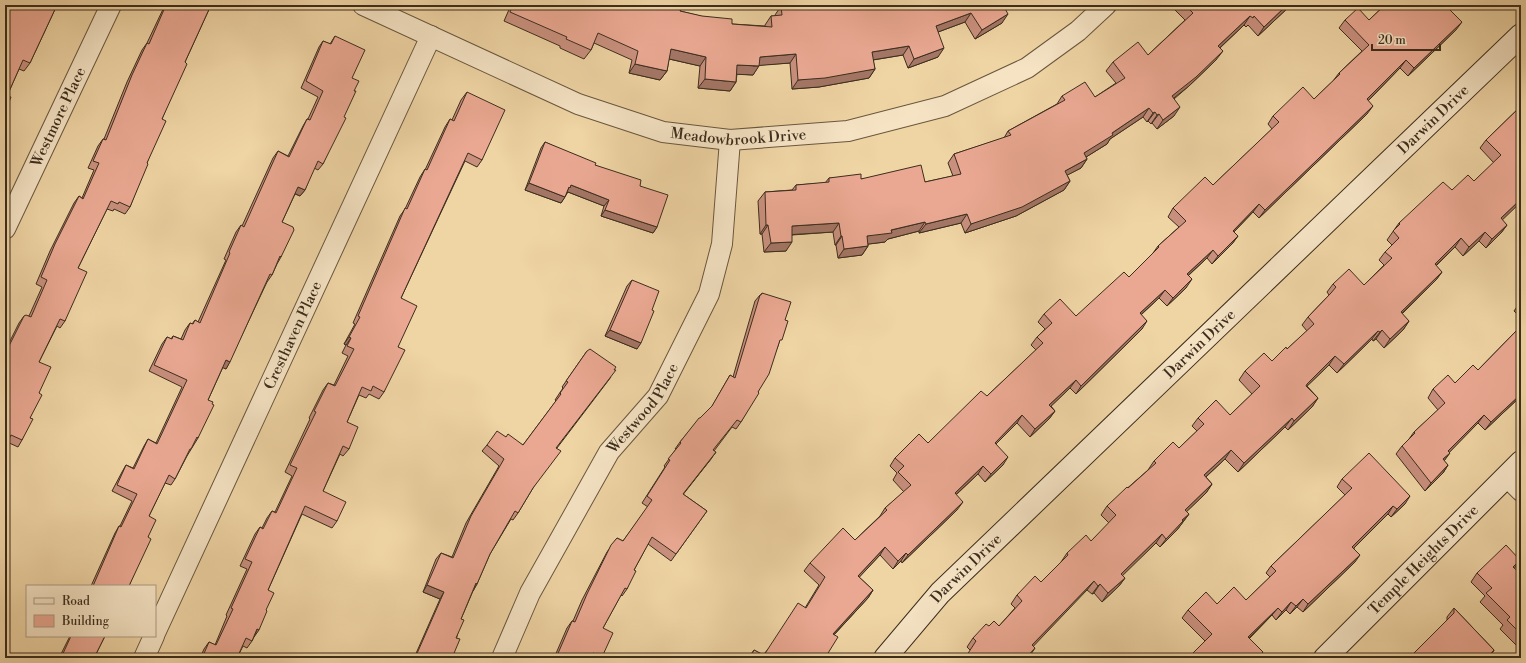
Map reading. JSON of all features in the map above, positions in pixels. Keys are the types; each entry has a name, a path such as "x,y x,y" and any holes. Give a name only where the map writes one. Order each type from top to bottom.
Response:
{"street":[{"name":"Westmore Place","path":"5,229 110,5"},
{"name":"Meadowbrook Drive","path":"363,5 578,104 663,132 730,140 848,131 945,106 1028,68 1078,31 1106,5"},
{"name":"Darwin Drive","path":"885,658 940,593 1521,35"},
{"name":"Cresthaven Place","path":"156,631 431,36"},
{"name":"Westwood Place","path":"502,658 530,593 609,452 658,396 709,294 722,244 730,140"},
{"name":"Temple Heights Drive","path":"1325,658 1516,477"},
{"name":"Cresthaven Place","path":"144,658 153,637"}],"building":[{"path":"7,5 57,5 30,63 23,60 7,96 11,97 5,112 5,20 7,17 5,16 5,9"},
{"path":"166,5 211,5 185,62 187,64 162,119 166,121 147,163 148,164 130,207 119,202 118,204 111,201 78,268 87,272 65,321 60,319 39,362 51,367 39,393 42,395 30,418 33,419 22,440 11,435 9,439 5,437 5,354 24,316 26,315 31,317 47,280 41,277 55,244 79,196 83,199 99,163 93,161 103,139 106,140 132,75 147,43 149,44"},
{"path":"513,5 651,5 657,7 657,5 682,5 680,11 702,16 732,19 732,24 772,27 771,16 782,15 781,6 791,5 1003,5 1008,14 982,30 971,13 936,26 944,48 914,59 909,46 872,52 875,69 825,78 798,80 796,54 760,57 759,66 737,65 736,82 705,79 706,57 671,49 667,71 635,64 638,51 598,33 591,50 566,39 567,37 510,12"},
{"path":"1185,5 1287,5 1264,27 1254,16 1253,18 1250,16 1218,46 1223,51 1196,77 1172,96 1180,107 1163,120 1159,114 1157,115 1155,112 1153,113 1149,108 1112,133 1113,135 1084,153 1087,159 1065,171 1070,181 1022,207 971,224 967,214 926,224 925,222 891,230 892,233 867,236 868,246 844,249 839,223 792,226 792,242 771,243 768,225 766,225 765,192 796,190 796,185 829,182 829,178 861,174 861,179 921,165 925,182 961,174 954,154 1011,135 1008,131 1065,100 1062,96 1085,82 1095,97 1125,78 1113,62 1138,42 1148,55 1193,13"},
{"path":"1385,5 1451,5 1448,8 1462,22 1414,68 1406,60 1367,99 1373,106 1265,210 1259,204 1233,231 1238,236 1218,256 1213,250 1187,274 1192,279 1173,298 1165,290 1140,313 1147,321 1081,386 1076,380 1049,405 1055,411 1035,429 1022,415 995,443 1008,457 991,474 983,466 955,493 963,502 908,555 906,553 898,561 885,547 858,576 873,590 833,634 838,637 825,658 750,658 754,650 764,655 798,603 806,608 825,577 810,563 843,528 855,540 887,510 885,508 911,485 898,472 904,466 895,458 919,434 928,443 981,391 987,396 1043,343 1037,337 1052,323 1044,314 1060,299 1076,316 1124,272 1129,277 1159,247 1158,246 1186,221 1173,208 1205,177 1213,185 1279,122 1273,116 1303,87 1314,99 1369,45 1345,20 1358,8 1369,20"},
{"path":"335,36 365,50 352,78 359,81 344,117 346,118 323,164 318,161 305,190 298,187 282,222 293,227 294,230 272,275 270,274 230,362 226,360 208,400 213,402 212,404 214,405 198,438 197,437 190,449 175,479 169,475 149,516 156,520 148,537 151,539 129,585 93,585 119,526 121,527 137,494 117,485 126,465 134,469 148,439 157,444 187,380 154,365 167,337 172,339 173,336 183,340 190,323 193,324 195,320 200,323 241,225 244,227 278,151 289,157 307,119 310,120 323,91 306,81 323,41 331,44"},
{"path":"467,92 505,110 482,160 468,153 401,298 417,306 398,347 405,350 384,392 373,386 371,391 362,387 347,422 358,427 349,449 343,446 323,491 346,502 337,521 305,506 268,590 274,593 259,630 257,629 252,641 246,638 237,658 202,658 209,642 216,645 233,609 231,608 252,562 245,559 260,527 263,529 272,511 276,513 297,468 290,465 316,412 314,411 328,383 335,386 354,349 347,346 351,338 349,337 360,317 358,316 405,208 407,209 425,169 427,170 450,119 454,121"},
{"path":"1521,106 1521,199 1501,218 1507,225 1492,239 1485,232 1469,247 1461,238 1435,264 1442,272 1401,312 1409,321 1390,339 1382,330 1380,332 1378,331 1344,364 1335,356 1306,386 1318,398 1294,421 1292,418 1244,463 1231,450 1204,475 1212,484 1185,510 1189,514 1182,520 1183,521 1166,539 1162,534 1121,574 1125,578 1108,593 1100,584 1098,586 1094,581 1032,645 1035,648 1026,658 965,658 976,641 973,638 986,624 989,626 994,621 999,626 1022,601 1017,595 1035,576 1041,582 1068,555 1067,553 1086,535 1091,541 1116,515 1107,506 1156,463 1154,461 1173,442 1179,448 1204,424 1198,418 1216,400 1230,415 1260,386 1245,371 1264,353 1272,361 1286,347 1287,349 1314,324 1308,317 1336,287 1333,284 1349,269 1364,285 1392,258 1385,252 1399,238 1393,231 1400,224 1399,223 1443,182 1452,190 1468,175 1474,181 1501,155 1486,140"},
{"path":"545,142 596,163 595,165 641,180 640,186 668,195 657,227 605,210 609,200 571,185 565,197 529,183"},
{"path":"632,280 659,291 652,310 654,311 641,343 610,330"},
{"path":"762,293 791,302 785,320 788,321 769,374 758,392 759,393 741,422 737,420 713,450 716,452 683,494 707,511 676,554 652,537 634,570 636,571 627,589 625,588 603,628 613,633 602,657 593,653 591,658 556,658 572,621 575,622 611,545 617,538 623,541 652,500 647,496 670,460 668,459 699,418 712,406 730,375 735,378 760,295"},
{"path":"1521,326 1521,394 1491,422 1484,415 1448,451 1450,453 1443,459 1448,465 1431,483 1402,446 1415,433 1414,432 1445,403 1433,389 1448,375 1455,383 1473,365 1478,370"},
{"path":"590,349 616,367 614,370 616,370 556,448 561,451 533,488 518,513 515,511 490,554 461,619 464,620 456,638 460,639 452,658 415,658 444,592 427,585 441,553 453,558 471,516 504,459 487,445 497,431 506,437 508,434 523,445 561,394 560,393 568,382 566,381"},
{"path":"1369,453 1410,496 1397,509 1393,506 1352,547 1360,555 1308,604 1303,599 1296,606 1291,602 1282,612 1278,608 1248,637 1263,652 1257,658 1188,658 1212,634 1188,610 1206,592 1217,604 1234,587 1246,600 1276,571 1271,566 1352,488 1342,479"},
{"path":"1506,545 1520,560 1513,567 1521,574 1521,634 1507,620 1510,617 1486,593 1492,588 1477,573"},
{"path":"1454,608 1494,650 1487,658 1409,658 1454,613"},
{"path":"71,637 104,637 94,658 61,658"}]}
